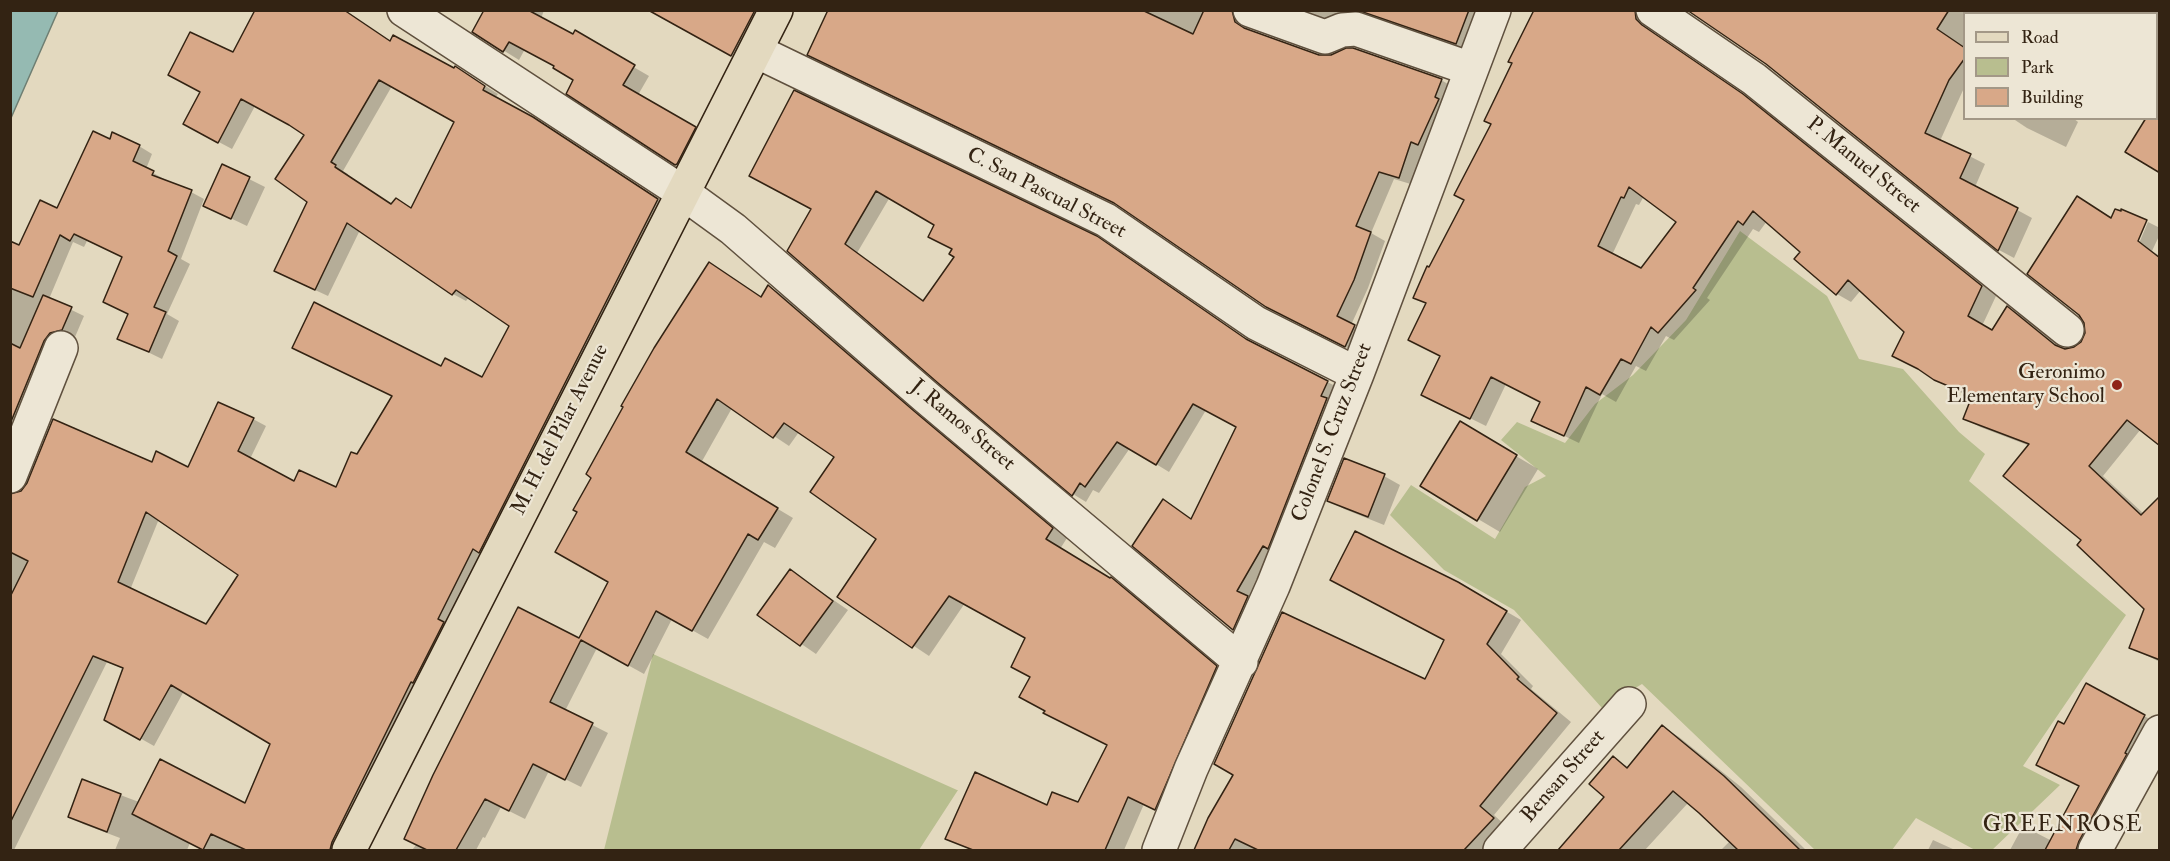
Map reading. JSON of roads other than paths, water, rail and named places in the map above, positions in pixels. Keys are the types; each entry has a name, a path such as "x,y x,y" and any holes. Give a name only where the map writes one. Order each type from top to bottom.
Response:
{"main road":[{"name":"M. H. del Pilar Avenue","path":"349,850 776,10"}],"street":[{"name":"J. Ramos Street","path":"404,10 682,192 733,229 926,397 1241,662"},
{"path":"1250,10 1325,37 1342,30 1356,29 1470,69"},
{"name":"Colonel S. Cruz Street","path":"1159,850 1191,769 1241,662 1273,586 1357,374 1494,10"},
{"name":"P. Manuel Street","path":"1653,10 1754,79 2067,330"},
{"name":"C. San Pascual Street","path":"756,51 1106,220 1256,323 1357,374"},
{"path":"10,476 61,348"},
{"name":"Bensan Street","path":"1500,850 1629,704"},
{"path":"2095,850 2158,737"}],"water":[{"path":"10,11 58,11 11,118"}],"place":[{"name":"Geronimo Elementary School","path":"2117,385"}],"district":[{"name":"GREENROSE","path":"2063,826"}]}
